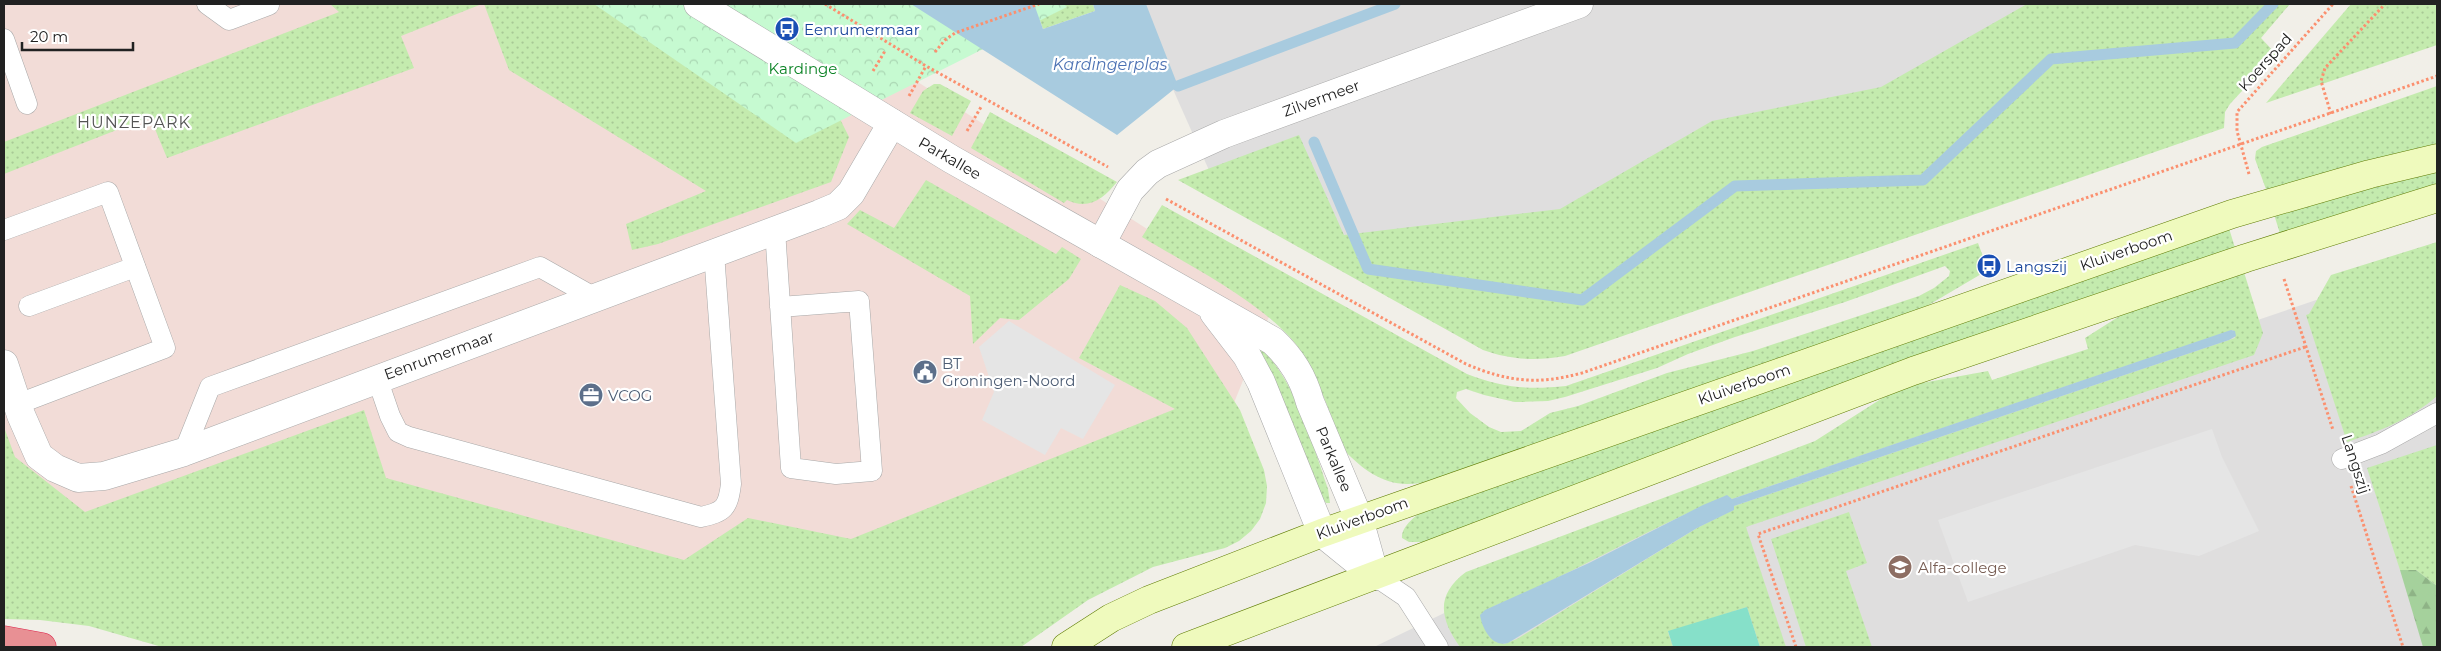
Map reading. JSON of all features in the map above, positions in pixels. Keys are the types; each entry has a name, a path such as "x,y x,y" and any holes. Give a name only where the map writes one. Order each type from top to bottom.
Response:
{"highway":[{"path":"4,640 42,647"}],"main road":[{"name":"Kluiverboom","path":"1066,647 1111,618 1149,600 1322,532 2124,250 2260,206 2370,174 2437,158"},
{"path":"1186,647 1913,371 2274,248 2437,198"}],"street":[{"name":"Parkallee","path":"698,4 950,159 1274,341 1297,368 1359,519 1375,576"},
{"name":"Zilvermeer","path":"1101,244 1136,183 1158,164 1192,147 1579,4"},
{"name":"Eenrumermaar","path":"4,364 39,456 55,468 78,478 104,476 184,452 838,206 851,193 892,123"},
{"name":"Parkallee","path":"1207,304 1247,356 1261,382 1322,532 1375,576"}],"lane":[{"path":"207,4 229,20 269,5"},
{"path":"4,39 27,104"},
{"path":"4,230 108,192 165,348 18,404"},
{"path":"775,230 780,307 791,468 836,474 872,471 859,301 780,307"},
{"path":"377,378 390,416 398,432 409,437 701,517 717,513 729,502 731,484 714,253"},
{"path":"29,306 135,267"},
{"path":"184,452 210,387 540,267 595,298"},
{"path":"2342,459 2381,444 2437,413"},
{"path":"1375,576 1406,598 1438,647"}],"path":[{"path":"825,4 926,66 1466,364 1491,375 1518,380 1540,381 1582,373 2437,76"},
{"path":"935,52 945,40 955,33 1039,4"},
{"name":"Koerspad","path":"2240,146 2236,120 2237,112 2242,104 2334,4"},
{"path":"2331,114 2321,81 2325,68 2384,4"},
{"path":"964,135 980,107"},
{"path":"2240,146 2260,206"},
{"name":"Langszij","path":"2274,248 2403,647"},
{"path":"1796,647 1758,534 2305,346"}],"shaded area":[{"path":"4,4 796,4 1272,309 1197,494 903,647 4,551"},
{"path":"1135,4 2181,4 1558,252 1331,246 1212,177"},
{"path":"2437,259 2437,647 1374,647 1560,557"},
{"path":"1009,321 1115,385 1083,439 1061,428 1045,455 982,420 994,392 979,347"},
{"path":"2212,429 2222,457 2259,531 2199,556 2135,545 1968,602 1938,520"}],"green space":[{"path":"330,4 482,4 401,36 414,68 167,158 150,117 4,174 4,142 339,12"},
{"path":"484,4 661,4 838,115 849,137 831,182 658,244 632,250 626,224 706,191 509,70"},
{"name":"Kardinge","path":"594,4 1064,4 1067,7 796,143"},
{"path":"1034,4 1093,4 1095,11 1043,29"},
{"path":"2027,4 2290,4 2261,38 2276,54 2230,104 2225,112 2224,128 1565,356 1524,359 1483,350 1178,180 1299,135 1344,235 1560,209 1712,121 1881,87"},
{"path":"2351,4 2437,4 2437,45 2266,103"},
{"path":"934,84 940,84 971,101 952,136 910,113 923,91"},
{"path":"2437,86 2437,148 2267,192 2255,159 2256,151 2262,147"},
{"path":"990,112 1117,182 1107,193 1095,201 1082,204 1067,200 1064,203 971,148"},
{"path":"2437,169 2437,188 2281,237 2273,211"},
{"path":"926,180 1056,254 1062,247 1081,259 1069,279 1019,320 1000,318 973,344 970,296 847,224 860,210 894,228"},
{"path":"1162,205 1467,374 1504,385 1527,388 1566,386 1978,243 1988,270 1927,306 1435,481 1407,484 1389,481 1373,474 1345,451 1321,391 1304,356 1274,322 1207,275 1142,237","holes":["1945,266 1950,271 1949,276 1934,288 1919,296 1753,351 1667,373 1578,406 1550,413 1521,431 1501,432 1489,427 1470,413 1456,398 1457,392 1466,389 1515,402 1548,401 1565,397 1657,368 1688,354 1735,337 1845,302"]},
{"path":"2228,225 2236,251 1431,542 1409,542 1402,538 1407,525 1426,508"},
{"path":"2437,242 2437,396 2395,424 2347,442 2306,315 2309,314 2331,275"},
{"path":"2243,269 2263,333 2254,355 1746,527 1786,647 1760,647 1747,607 1668,632 1673,647 1460,647 1448,627 1444,608 1445,598 1449,589 1466,572 1815,441 1895,390 1911,385 1988,371 1992,380 2088,349 2085,338 2137,305","holes":["2233,330 2235,338 1734,506 1733,510 1697,528 1517,639 1504,644 1489,636 1494,606 1553,580 1669,522 1727,496 1732,499"]},
{"path":"1120,285 1155,301 1187,328 1240,410 1264,470 1267,486 1266,503 1260,519 1251,531 1239,541 1225,548 1153,567 1088,600 1021,647 162,647 89,626 40,620 4,619 4,427 15,457 85,512 364,410 386,478 684,560 748,518 851,539 1175,409 1079,358"},
{"path":"1260,347 1284,378 1293,395 1309,432 1328,489 1330,503 1326,503 1317,491 1257,350"},
{"path":"2437,445 2437,586 2416,570 2400,570 2367,468"},
{"path":"1849,512 1867,563 1846,571 1872,647 1806,647 1771,539"},
{"path":"2400,570 2416,570 2437,586 2437,647 2423,647"},
{"path":"1747,607 1760,647 1673,647 1668,631"}],"water":[{"name":"Kardingerplas","path":"911,4 1034,4 1043,29 1095,11 1093,4 1146,4 1178,86 1117,135"},
{"path":"2231,330 2235,331 2236,336 2229,340 1734,506 1734,510 1697,528 1508,643 1497,643 1489,636 1483,626 1480,615 1485,610 1589,563 1703,505 1727,495 1732,499"}],"waterway":[{"path":"1178,86 1395,4"},
{"path":"1314,142 1368,269 1582,300 1735,186 1923,180 2051,59 2235,43 2273,4"}],"place":[{"name":"Eenrumermaar","path":"787,29"},
{"name":"Langszij","path":"1989,266"},
{"name":"BT Groningen-Noord","path":"925,372"},
{"name":"VCOG","path":"591,395"},
{"name":"Alfa-college","path":"1900,567"}],"district":[{"name":"HUNZEPARK","path":"134,122"}]}
